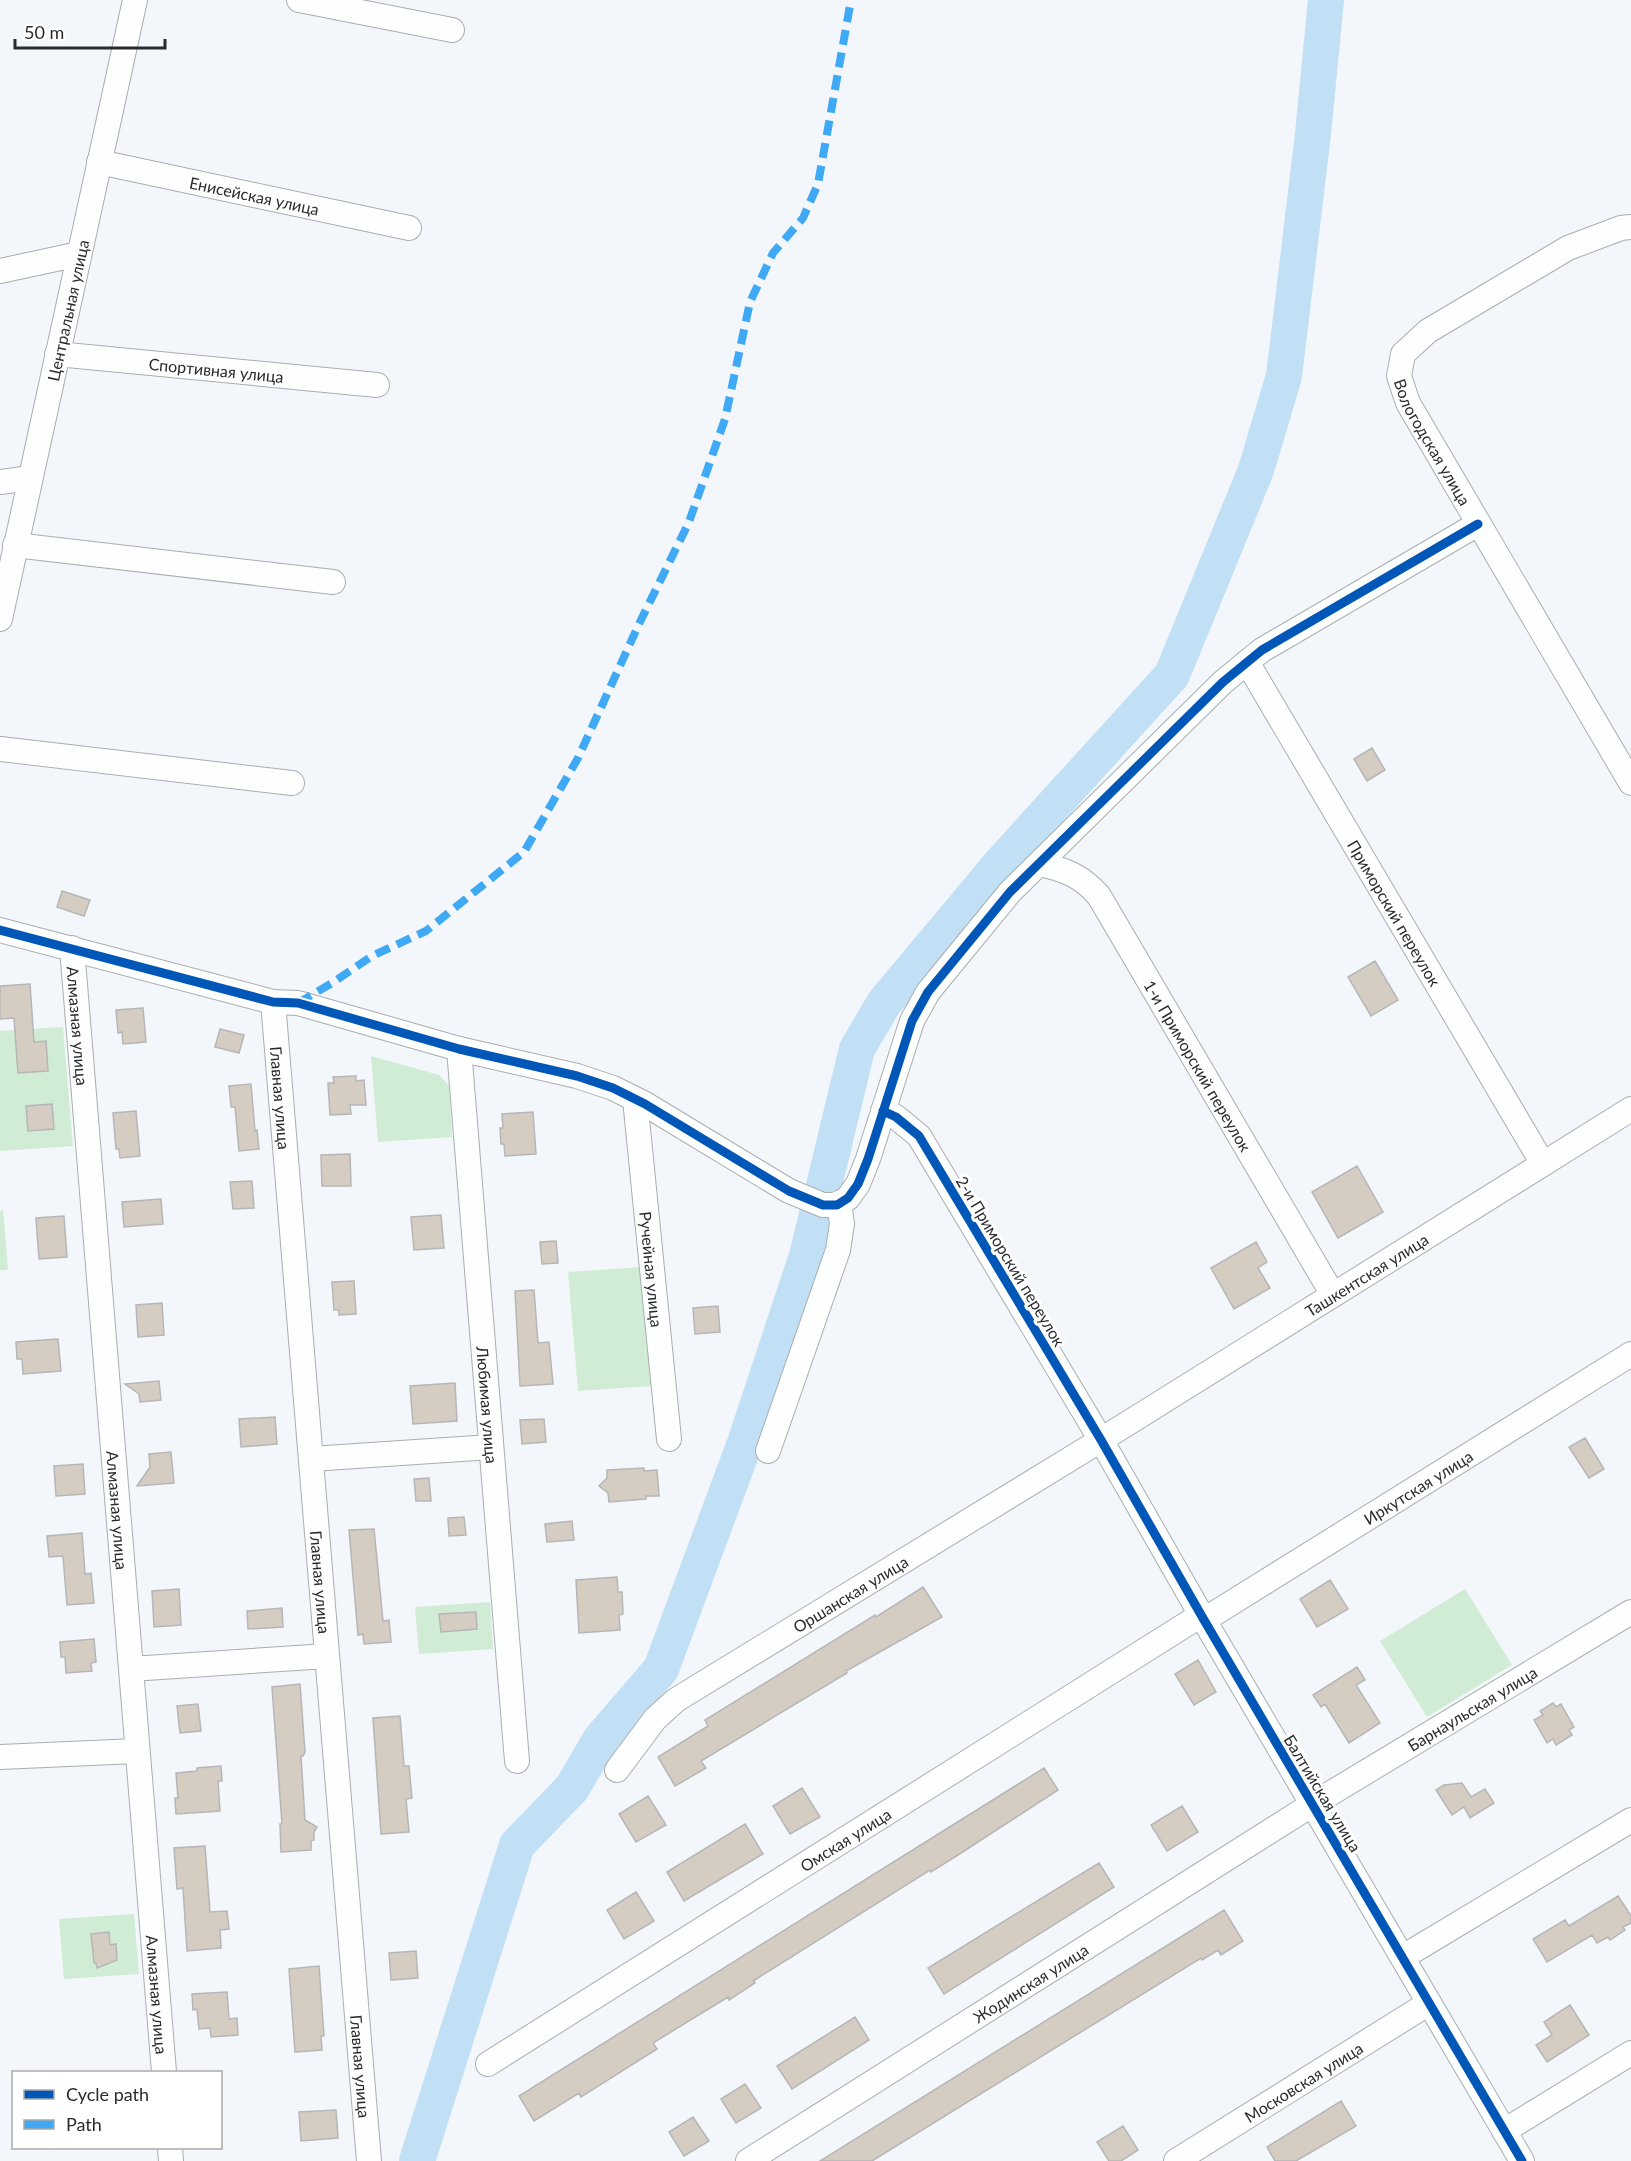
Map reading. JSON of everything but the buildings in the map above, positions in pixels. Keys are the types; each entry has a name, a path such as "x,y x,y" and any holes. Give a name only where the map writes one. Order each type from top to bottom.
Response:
{"street":[{"name":"Центральная улица","path":"0,619 135,0"},
{"path":"299,0 452,30"},
{"name":"Енисейская улица","path":"99,162 409,228"},
{"name":"Вологодская улица","path":"1631,227 1621,228 1568,248 1428,331 1403,354 1399,376 1408,403 1631,783"},
{"path":"0,271 79,254"},
{"name":"Спортивная улица","path":"57,354 377,385"},
{"path":"0,482 30,478"},
{"path":"824,1203 848,1198 858,1184 912,1021 928,992 1010,892 1222,682 1247,662 1285,636 1478,524"},
{"path":"15,545 333,582"},
{"name":"Приморский переулок","path":"1247,662 1543,1164"},
{"path":"0,749 292,783"},
{"name":"1-и Приморский переулок","path":"1039,864 1073,873 1088,883 1099,896 1333,1294"},
{"path":"0,930 273,1002 298,1003 459,1049 577,1076 614,1088 789,1191 824,1203 842,1224 838,1250 768,1451"},
{"name":"Алмазная улица","path":"72,948 164,2071"},
{"name":"Главная улица","path":"273,1002 369,2161"},
{"name":"Любимая улица","path":"459,1049 517,1761"},
{"name":"Ручейная улица","path":"635,1099 669,1439"},
{"name":"Ташкентская улица","path":"1101,1440 1631,1109"},
{"name":"2-и Приморский переулок","path":"883,1111 896,1117 919,1136 1101,1440"},
{"name":"Иркутская улица","path":"1202,1618 1631,1354"},
{"name":"Балтийская улица","path":"1101,1440 1202,1618 1522,2161"},
{"name":"Оршанская улица","path":"618,1770 655,1719 676,1700 1101,1440"},
{"path":"311,1459 492,1447"},
{"name":"Барнаульская улица","path":"1312,1804 1631,1612"},
{"name":"Омская улица","path":"488,2064 1202,1618"},
{"path":"130,1669 327,1656"},
{"path":"0,1757 137,1751"},
{"name":"Жодинская улица","path":"748,2161 1312,1804"},
{"path":"1403,1957 1631,1820"},
{"name":"Московская улица","path":"1176,2161 1429,2003"},
{"path":"1504,2131 1631,2053"}],"green space":[{"path":"63,1027 73,1146 0,1151 0,1031"},
{"path":"371,1056 439,1075 449,1086 452,1137 378,1142"},
{"path":"3,1210 8,1270 0,1270 0,1211"},
{"path":"643,1267 652,1386 578,1391 568,1272"},
{"path":"1465,1589 1512,1665 1427,1717 1380,1641"},
{"path":"490,1602 493,1649 419,1654 415,1607"},
{"path":"134,1914 139,1974 64,1979 59,1919"}],"waterway":[{"path":"417,2161 517,1845 572,1788 600,1740 661,1669 745,1443 807,1256 857,1049 884,1003 1002,862 1172,675 1256,470 1284,376 1313,134 1326,0"}],"marked path":[{"path":"298,1003 372,956 426,931 524,852 578,758 639,624 689,522 725,419 750,302 773,253 803,218 818,184 851,0"}],"cycle path":[{"path":"0,930 273,1002 298,1003 459,1049 577,1076 613,1088 645,1104 789,1191 823,1205 837,1205 848,1198 858,1184 912,1021 928,992 1010,892 1223,682 1262,650 1478,524"},
{"path":"883,1111 896,1117 919,1136 1101,1440 1204,1620 1522,2161"}]}
